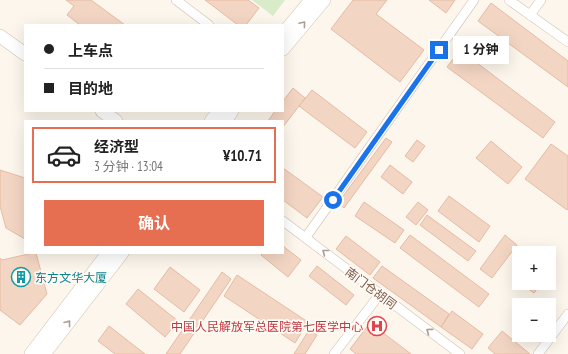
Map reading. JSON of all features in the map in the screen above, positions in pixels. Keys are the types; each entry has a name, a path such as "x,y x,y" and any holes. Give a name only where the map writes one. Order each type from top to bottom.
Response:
{"street":[{"path":"176,0 208,24"},
{"path":"284,33 311,0"},
{"path":"284,48 324,0"},
{"path":"306,238 474,0"},
{"path":"508,0 568,42"},
{"path":"530,15 541,0"},
{"path":"0,36 24,53"},
{"path":"103,112 115,120"},
{"path":"212,120 218,112"},
{"path":"225,120 231,112"},
{"name":"南门仓胡同","path":"284,222 459,354"},
{"path":"31,354 107,254"},
{"path":"44,354 121,254"},
{"path":"336,353 380,294"},
{"path":"538,354 568,314"}],"green space":[{"path":"252,0 285,0 273,16"}],"building":[{"path":"66,0 91,0 124,24 79,24 67,15 74,6"},
{"path":"205,0 248,0 259,8 247,24 237,24"},
{"path":"353,0 387,0 376,14 424,50 400,82 331,29"},
{"path":"429,0 455,0 446,13"},
{"path":"491,3 568,61 568,87 478,21"},
{"path":"460,50 555,122 543,138 447,67"},
{"path":"293,88 305,98 284,126 284,120 269,120 274,112 284,112 284,100"},
{"path":"312,90 367,132 355,148 299,106"},
{"path":"386,138 392,142 344,208 338,203"},
{"path":"417,140 425,146 413,162 405,156"},
{"path":"491,141 522,167 508,184 476,158"},
{"path":"551,144 568,156 567,210 525,179"},
{"path":"390,165 412,182 403,194 381,177"},
{"path":"284,169 323,197 307,218 284,201"},
{"path":"0,170 24,178 24,238 6,228 0,206"},
{"path":"449,196 490,226 479,242 438,211"},
{"path":"364,202 404,230 395,243 355,216"},
{"path":"418,202 428,210 416,225 406,217"},
{"path":"427,215 476,251 468,261 420,225"},
{"path":"410,235 489,294 479,307 400,248"},
{"path":"505,235 517,245 512,246 512,252 492,278 480,269"},
{"path":"346,236 380,262 370,275 336,249"},
{"path":"284,247 301,260 288,277 261,255 284,254"},
{"name":"东方文华大厦","path":"29,254 36,254 47,294 20,325 0,310 0,258 2,260"},
{"path":"317,266 354,295 346,305 309,276"},
{"path":"382,266 449,314 441,327 373,278"},
{"path":"170,267 200,290 184,312 154,289"},
{"path":"222,272 231,279 180,354 166,354"},
{"path":"237,275 308,322 295,343 224,296"},
{"path":"138,289 178,321 165,337 126,304"},
{"path":"452,311 483,334 472,349 441,327"},
{"path":"370,323 411,354 356,354 350,349"},
{"path":"109,326 145,354 115,354 98,341"},
{"path":"309,330 317,335 305,354 294,354"},
{"path":"502,331 512,339 512,342 515,342 530,354 495,354 488,348"}],"place":[{"name":"东方文华大厦","path":"21,277"},
{"name":"中国人民解放军总医院第七医学中心","path":"377,326"}],"route":[{"path":"333,200 439,50"}]}
